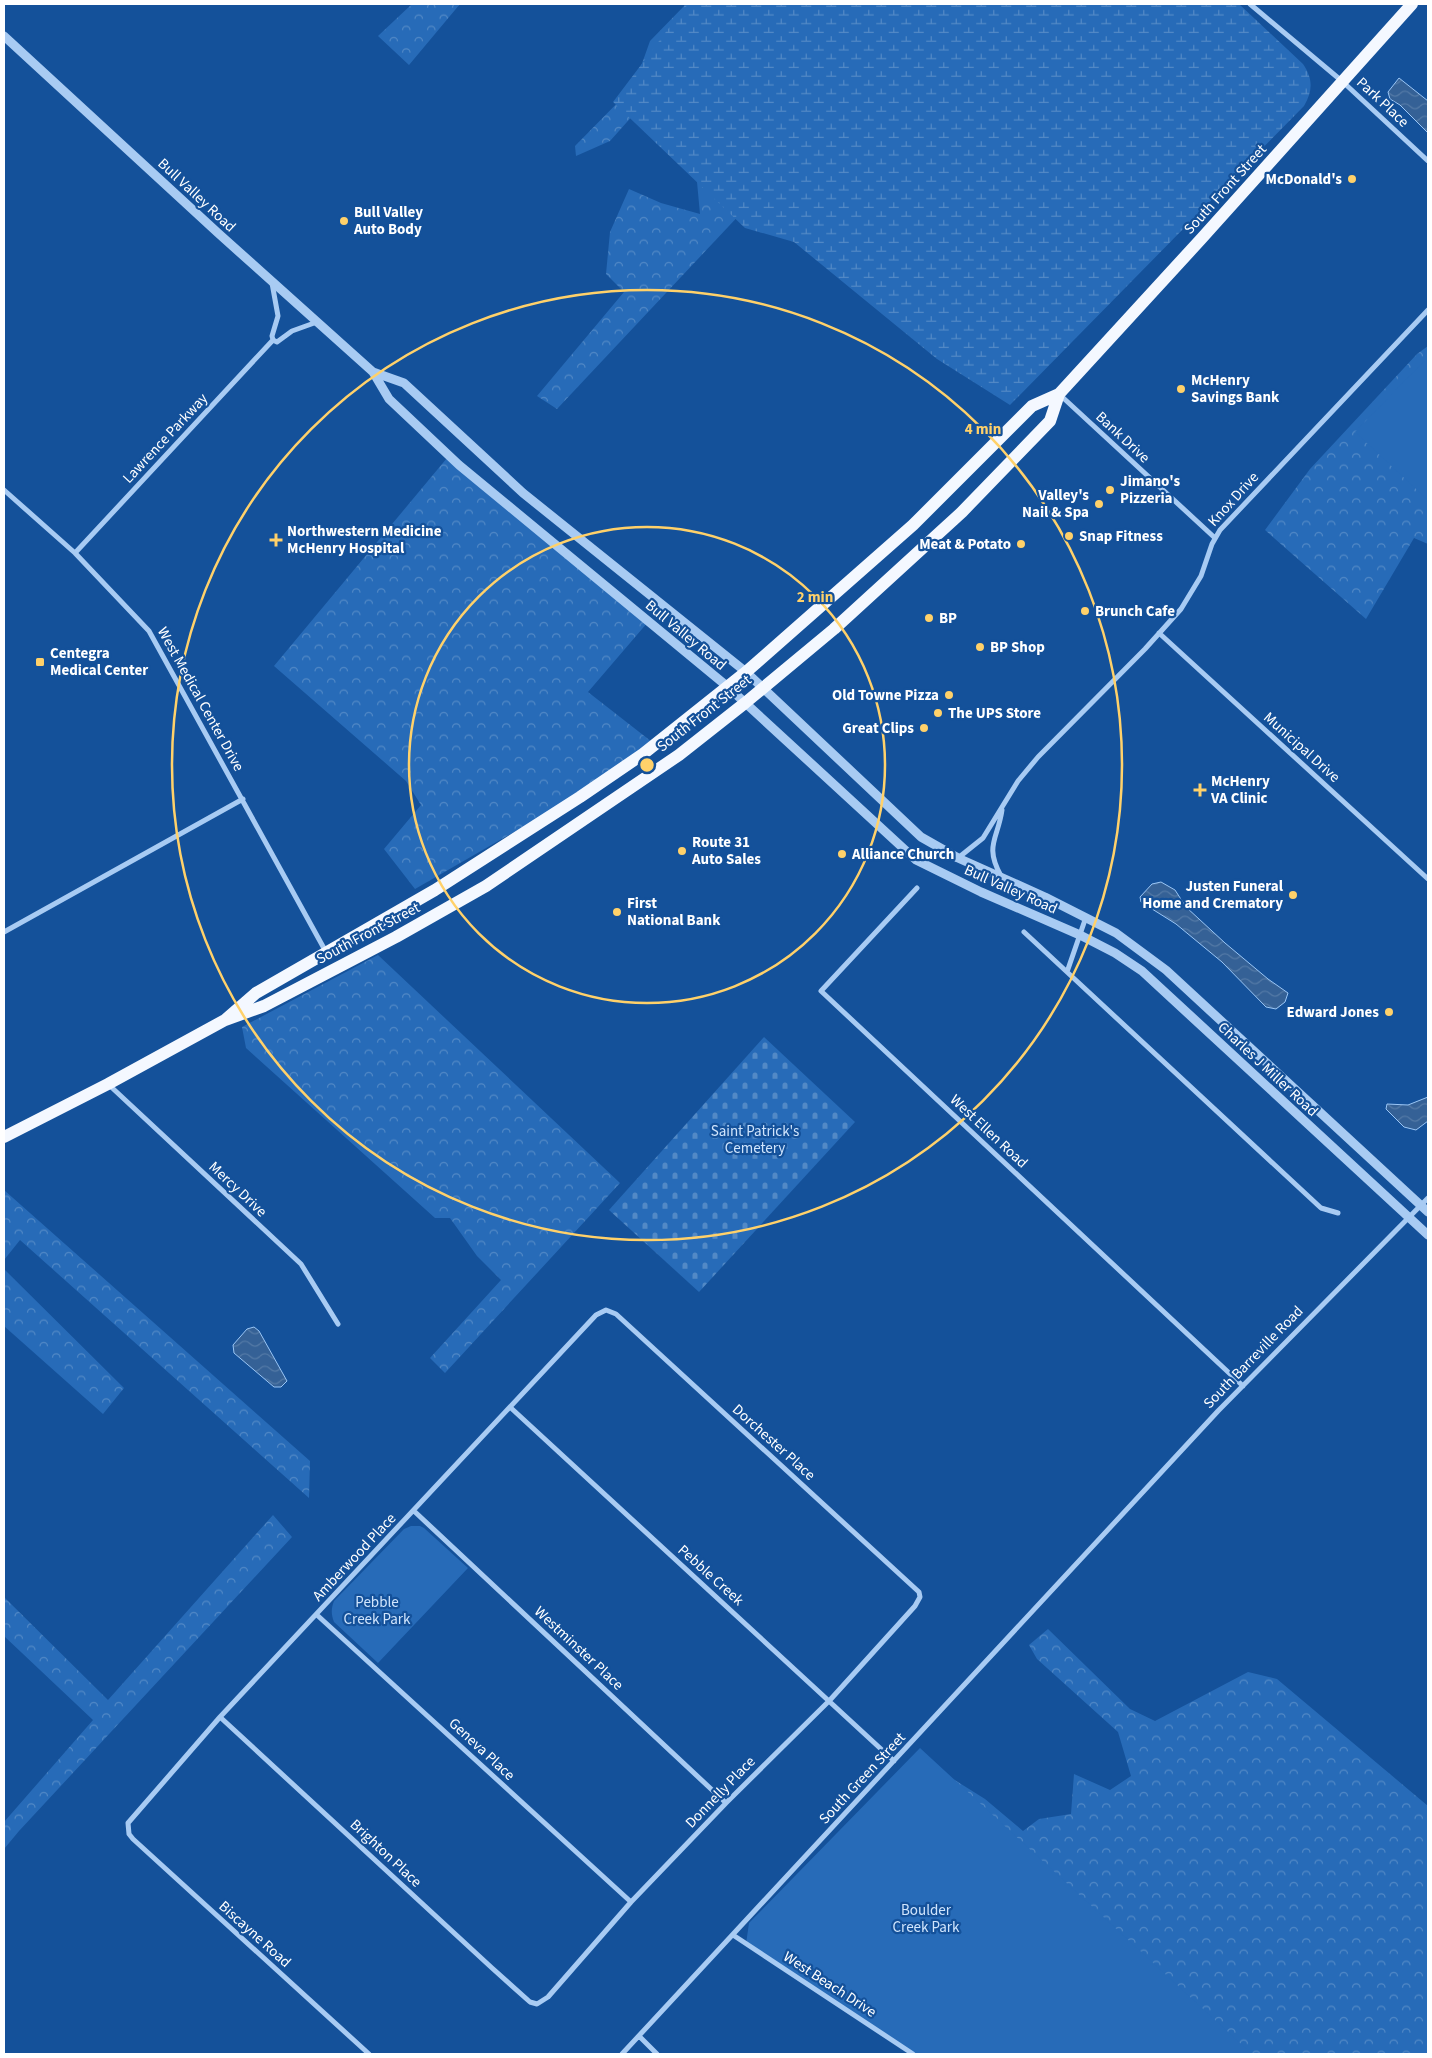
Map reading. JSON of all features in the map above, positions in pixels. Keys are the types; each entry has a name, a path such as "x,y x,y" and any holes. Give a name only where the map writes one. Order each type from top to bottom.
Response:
{"main road":[{"name":"South Front Street","path":"224,1020 256,993 435,890 580,798 643,754 746,672 914,526 1032,406 1059,394 1412,4"},
{"name":"South Front Street","path":"4,1137 108,1084 224,1020 264,1006 396,937 486,886 679,755 746,703 901,570 962,512 1050,421 1059,394"}],"street":[{"name":"Park Place","path":"1250,4 1342,82 1428,161"},
{"name":"Bull Valley Road","path":"4,36 374,372 404,384 523,493 764,687 921,837 958,858 1086,917 1116,933 1166,970 1421,1205"},
{"path":"271,280 278,316 272,336 273,340"},
{"name":"Knox Drive","path":"958,858 980,843 1002,810 1018,781 1038,757 1181,609 1201,576 1215,538 1252,496 1428,310"},
{"name":"Lawrence Parkway","path":"75,553 273,340 277,342 292,331 318,322"},
{"name":"Bull Valley Road","path":"374,372 388,400 459,465 728,687 916,860 981,892 1080,935"},
{"name":"Bank Drive","path":"1059,394 1215,538"},
{"name":"West Medical Center Drive","path":"4,490 75,553 149,631 326,952"},
{"name":"Municipal Drive","path":"1159,633 1428,879"},
{"path":"4,932 243,799"},
{"name":"Knox Drive","path":"1002,810 992,846 994,862 1002,878"},
{"name":"West Ellen Road","path":"918,888 821,991 1243,1386"},
{"path":"1067,972 1086,917"},
{"path":"1024,932 1321,1208 1338,1213"},
{"name":"Charles J Miller Road","path":"1080,935 1115,953 1142,971 1428,1235"},
{"name":"Mercy Drive","path":"108,1084 301,1264 338,1324"},
{"path":"1409,1218 1428,1198"},
{"path":"1421,1205 1428,1212"},
{"name":"South Barreville Road","path":"1119,1518 1243,1386 1409,1218"},
{"name":"Amberwood Place","path":"128,1828 131,1818 220,1716 511,1408 596,1314 606,1310"},
{"name":"Dorchester Place","path":"606,1310 616,1314 902,1575 915,1587 920,1597"},
{"name":"Pebble Creek","path":"511,1408 894,1761"},
{"name":"Westminster Place","path":"414,1511 726,1803"},
{"name":"South Green Street","path":"622,2054 1119,1518"},
{"name":"Donnelly Place","path":"537,2004 548,1997 631,1902 726,1803 830,1700 915,1606 920,1597"},
{"name":"Geneva Place","path":"317,1615 631,1902"},
{"name":"Brighton Place","path":"220,1716 492,1968 530,2002 537,2004"},
{"name":"Biscayne Road","path":"128,1828 133,1840 369,2054"},
{"name":"West Beach Drive","path":"733,1935 913,2054"},
{"path":"639,2036 657,2054"}],"green space":[{"path":"412,4 460,4 409,65 378,36"},
{"path":"686,4 941,4 836,112 557,409 537,396 624,292 606,274 610,232 629,189 661,203 700,214 692,128 660,85 610,141 576,156 575,146 634,86 650,41"},
{"path":"687,4 1239,4 1303,64 1309,75 1311,85 1304,106 1010,405 937,359 794,242 745,228 613,102"},
{"path":"1428,346 1428,544 1414,538 1366,619 1265,530 1310,469 1417,354"},
{"path":"1428,357 1428,500 1355,432"},
{"path":"447,458 648,622 588,692 652,742 599,783 415,889 384,849 421,805 406,781 274,666"},
{"path":"378,955 620,1183 445,1373 430,1358 501,1280 477,1256 450,1218 435,1218 246,1048 242,1027"},
{"name":"Saint Patrick's Cemetery","path":"764,1037 855,1122 699,1292 609,1210"},
{"path":"4,1190 310,1461 309,1498 20,1240 4,1260"},
{"path":"4,1269 124,1388 103,1414 4,1326"},
{"path":"273,1515 292,1537 4,1849 4,1822 93,1720 4,1636 4,1597 108,1700"},
{"name":"Pebble Creek Park","path":"411,1526 424,1528 468,1568 378,1663 334,1622 332,1607 334,1601 404,1529"},
{"path":"1048,1629 1130,1709 1155,1721 1248,1672 1277,1679 1428,1806 1428,2054 932,2054 918,1757 985,1799 1023,1831 1039,1819 1071,1814 1074,1774 1110,1790 1131,1776 1118,1732 1037,1659 1029,1645"},
{"name":"Boulder Creek Park","path":"920,1748 1252,2054 913,2054 746,1944 749,1923"}],"water":[{"path":"1399,78 1428,101 1428,133 1400,105 1390,99 1388,92"},
{"path":"1161,882 1175,890 1186,907 1225,943 1288,993 1285,1002 1276,1009 1266,1007 1222,962 1176,924 1141,902 1140,897 1152,884"},
{"path":"1428,1097 1428,1121 1416,1130 1404,1127 1386,1109 1387,1104 1408,1105"},
{"path":"254,1327 259,1331 287,1381 281,1387 274,1387 234,1353 233,1345 247,1329"}],"place":[{"name":"McDonald's","path":"1352,179"},
{"name":"Bull Valley Auto Body","path":"344,221"},
{"name":"McHenry Savings Bank","path":"1181,389"},
{"name":"Jimano's Pizzeria","path":"1110,490"},
{"name":"Valley's Nail & Spa","path":"1099,504"},
{"name":"Snap Fitness","path":"1069,536"},
{"name":"Northwestern Medicine McHenry Hospital","path":"276,540"},
{"name":"Meat & Potato","path":"1021,544"},
{"name":"Brunch Cafe","path":"1085,611"},
{"name":"BP","path":"929,618"},
{"name":"BP Shop","path":"980,647"},
{"name":"Centegra Medical Center","path":"40,662"},
{"name":"Old Towne Pizza","path":"949,695"},
{"name":"The UPS Store","path":"938,713"},
{"name":"Great Clips","path":"924,728"},
{"name":"McHenry VA Clinic","path":"1200,790"},
{"name":"Route 31 Auto Sales","path":"682,851"},
{"name":"Alliance Church","path":"842,854"},
{"name":"Justen Funeral Home and Crematory","path":"1293,895"},
{"name":"First National Bank","path":"617,912"},
{"name":"Edward Jones","path":"1389,1012"}]}
